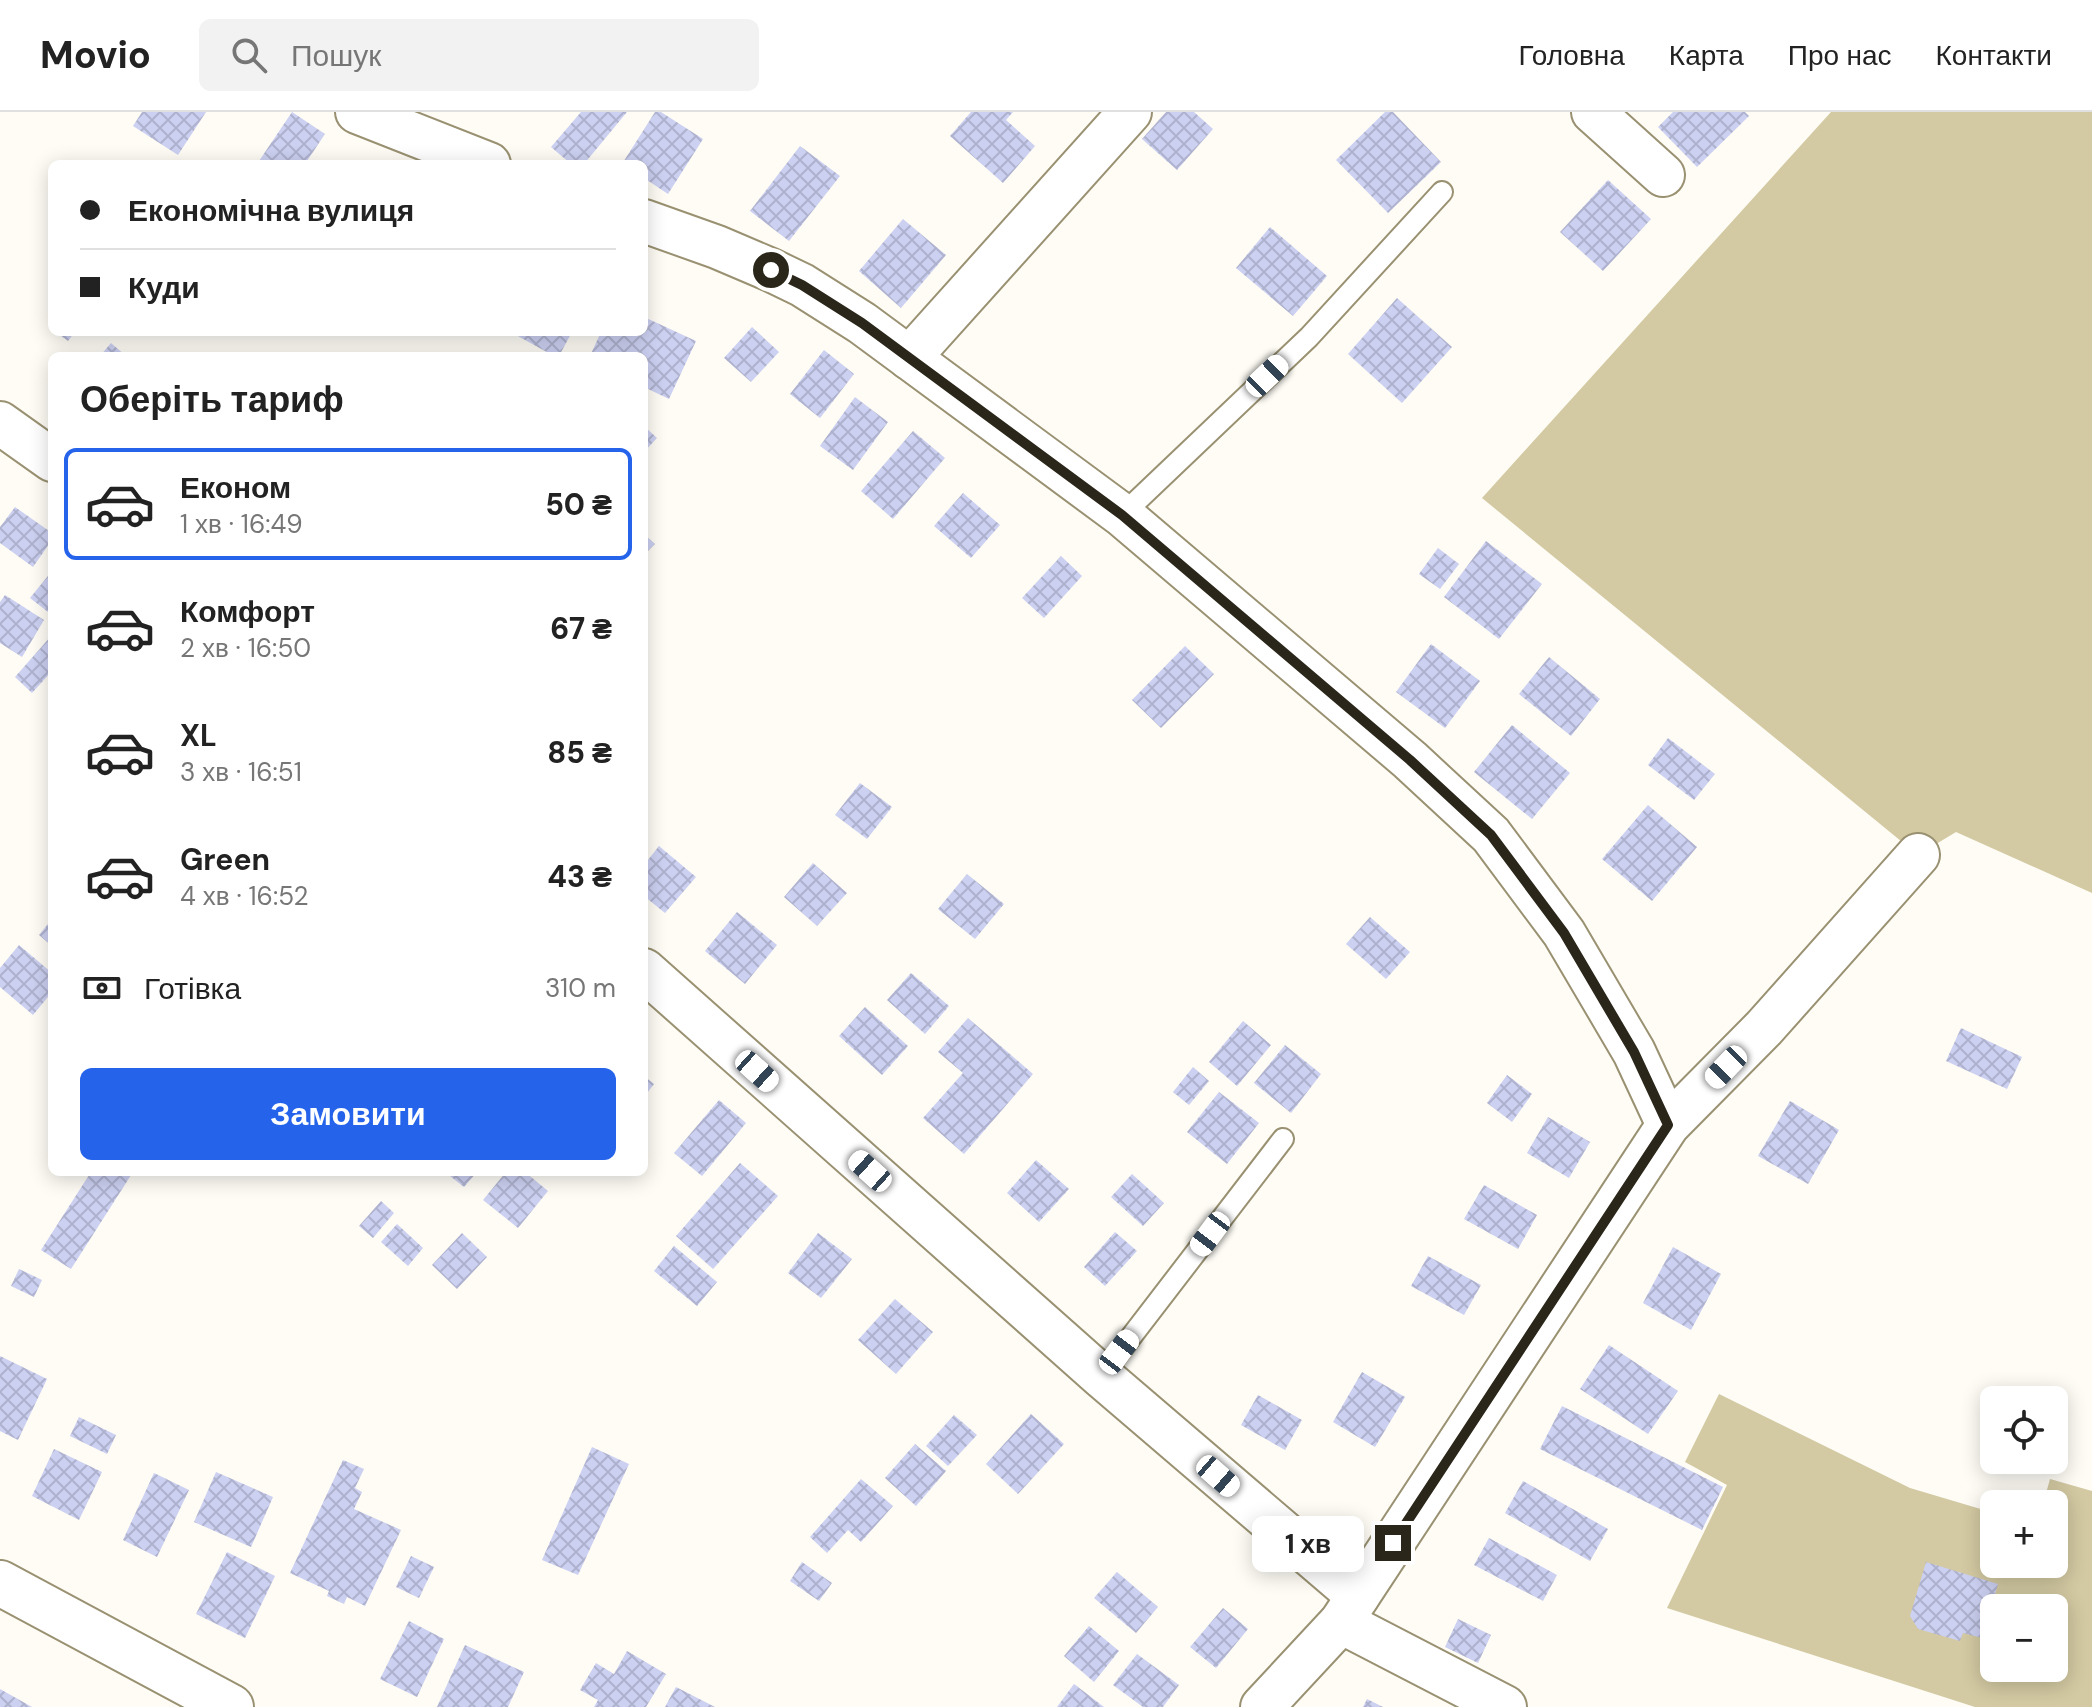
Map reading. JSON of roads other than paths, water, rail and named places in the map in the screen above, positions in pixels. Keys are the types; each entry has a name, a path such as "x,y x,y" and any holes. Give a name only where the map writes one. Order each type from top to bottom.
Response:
{"street":[{"path":"357,112 479,160"},
{"path":"909,358 1130,112"},
{"path":"1593,112 1663,175"},
{"path":"648,222 771,270 802,285 862,323 1122,515 1410,760 1491,835 1564,933 1634,1052 1668,1125"},
{"path":"0,423 48,457"},
{"path":"1262,1707 1350,1609 1668,1125 1764,1028 1918,855"},
{"path":"648,974 1101,1376 1350,1609 1505,1707"},
{"path":"0,1583 231,1707"}],"lane":[{"path":"1122,515 1309,337 1442,192"},
{"path":"1101,1376 1283,1139"}]}
